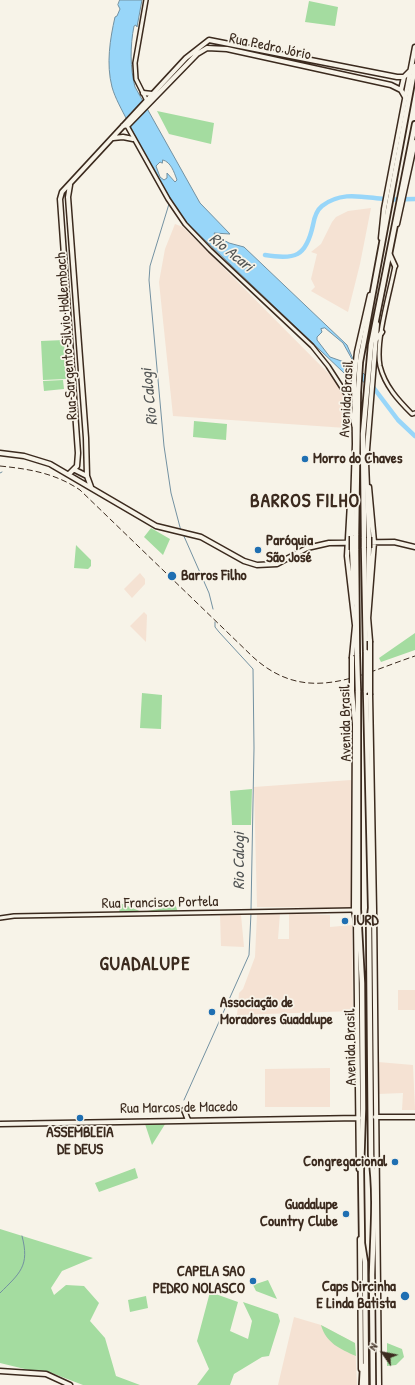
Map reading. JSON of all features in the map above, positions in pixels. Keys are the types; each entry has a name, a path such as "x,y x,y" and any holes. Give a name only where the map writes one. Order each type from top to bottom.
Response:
{"highway":[{"name":"Avenida Brasil","path":"366,1385 365,1262 362,1236 361,1171 363,1155 362,983 358,909 358,756 355,691 357,655 354,549 356,381 358,361 389,193 415,66"},
{"name":"Avenida Brasil","path":"373,1385 372,1276 374,1246 373,1170 371,1155 369,927 371,893 366,691 366,537 363,434 368,392 368,366 378,305 400,208 415,124"},
{"path":"361,1385 366,1340"}],"main road":[{"name":"Rua Pedro Jório","path":"152,94 189,55 211,40 228,42 397,77 404,77"},
{"path":"227,49 228,42"},
{"name":"Avenida Brasil","path":"389,193 415,47"},
{"name":"Rua Pedro Jório","path":"147,103 203,50 212,48 227,49 317,70 391,85 401,90"},
{"path":"317,70 319,61"},
{"path":"405,97 401,90 404,77 410,71"},
{"path":"143,93 152,94 147,103"},
{"name":"Rua Sargento Silvio Hollembach","path":"76,470 78,453 60,197 71,182 147,103"},
{"path":"113,138 123,137 134,139"},
{"name":"Avenida Brasil","path":"403,192 415,142"},
{"name":"Rua Sargento Silvio Hollembach","path":"71,182 68,197 87,447 87,476 91,487"},
{"name":"Avenida Brasil","path":"366,537 368,392 378,341 390,255 400,208"},
{"path":"390,255 395,266"},
{"path":"66,292 75,290"},
{"path":"378,341 382,332"},
{"path":"73,381 82,380"},
{"name":"Avenida Brasil","path":"354,536 354,386 356,381"},
{"path":"0,453 24,456 50,464 78,479 151,524 206,539 248,563 262,566 277,564 311,546 329,543 394,542 415,547"},
{"path":"366,468 374,542 368,620"},
{"path":"69,474 76,470 87,476"},
{"path":"78,479 87,476"},
{"path":"353,481 347,543 347,568 355,625"},
{"name":"Avenida Brasil","path":"366,548 370,641 379,1385"},
{"name":"Avenida Brasil","path":"354,549 355,625 352,657 355,691 354,910 356,921 359,1118 361,1385"},
{"path":"367,748 371,776"},
{"path":"354,789 358,756"},
{"path":"184,1110 188,1120"},
{"path":"375,1117 415,1117"},
{"name":"Rua Marcos de Macedo","path":"0,1124 359,1118"},
{"path":"0,1371 46,1374 70,1385"}],"street":[{"path":"146,0 135,63 136,79 147,103"},
{"path":"126,124 168,199 185,224 210,250 312,346 328,366 345,390 350,402 354,428"},
{"path":"382,332 395,266"},
{"path":"378,341 379,363 384,377 395,397 414,413"},
{"path":"345,390 350,390 354,386"},
{"name":"Rua Francisco Portela","path":"0,918 14,916 254,913 354,910"}],"shaded area":[{"path":"371,208 360,264 348,312 311,291 315,287 311,279 317,254 311,252 321,244 336,217 348,211"},
{"path":"175,224 183,227 339,384 345,393 346,428 173,416 159,282 165,249"},
{"path":"140,573 145,579 145,584 132,598 124,589"},
{"path":"144,612 147,615 146,642 130,626"},
{"path":"351,780 352,908 257,907 254,787"},
{"path":"280,913 278,939 289,939 289,913 330,915 330,927 352,925 353,1011 237,1015 239,993 243,989 255,957 257,914"},
{"path":"220,915 241,915 244,947 221,946"},
{"path":"398,990 415,990 415,1010 398,1010"},
{"path":"378,1062 413,1065 415,1110 402,1110 403,1093 378,1094"},
{"path":"330,1068 330,1107 265,1107 265,1069"},
{"path":"294,1317 321,1325 355,1343 357,1385 278,1385"}],"green space":[{"path":"309,1 338,7 335,26 305,22"},
{"path":"157,111 214,123 211,144 169,134"},
{"path":"64,340 66,379 43,380 41,341"},
{"path":"63,380 64,389 44,391 43,381"},
{"path":"194,421 227,424 226,440 193,437"},
{"path":"151,528 170,539 163,555 144,537"},
{"path":"76,545 91,560 91,566 88,569 74,568"},
{"path":"415,633 415,650 381,662 379,658"},
{"path":"142,693 162,695 161,729 140,728"},
{"path":"252,789 251,825 232,825 230,791"},
{"path":"120,903 142,912 170,907 175,904 178,912 119,915"},
{"path":"144,1121 167,1121 152,1145"},
{"path":"135,1168 138,1178 99,1192 95,1183"},
{"path":"0,1229 93,1258 62,1271 51,1288 54,1295 66,1285 84,1286 99,1303 90,1321 105,1338 116,1376 140,1385 83,1385 49,1372 33,1371 0,1363"},
{"path":"268,1280 277,1299 256,1291 253,1285"},
{"path":"210,1292 238,1302 230,1331 248,1339 252,1321 243,1302 278,1314 280,1321 269,1356 262,1357 234,1374 230,1385 197,1385 209,1369 197,1341"},
{"path":"146,1296 148,1308 130,1312 128,1300"},
{"path":"321,1325 355,1343 356,1356 334,1345 326,1336"},
{"path":"387,1343 402,1349 404,1357 396,1365 387,1366"}],"water":[{"path":"120,0 142,0 137,27 136,25 134,26 132,41 131,65 135,87 200,203 230,234 214,233 215,235 229,243 244,247 347,345 356,366 374,384 373,391 352,371 348,370 344,373 185,221 177,209 140,146 112,87 109,69 109,52 115,17 120,9 118,5","holes":["163,160 166,161 172,168 177,180 175,182 167,173 167,178 164,180 160,177 156,166 160,162 162,163","325,328 343,343 353,361 347,363 330,357 317,340 317,337 322,332 321,329"]}],"waterway":[{"path":"265,255 284,257 298,254 307,244 315,217 319,210 329,201 337,198 360,196 388,199 415,199"},
{"name":"Rio Calogi","path":"169,204 150,266 149,280 164,446 171,493 181,531"},
{"name":"Rio Acari","path":"370,383 398,420 415,436"},
{"name":"Rio Calogi","path":"183,534 209,593 213,609"},
{"name":"Rio Calogi","path":"215,622 215,627 219,632 253,669 254,748 251,910"},
{"name":"Rio Calogi","path":"184,1100 249,955 251,913"},
{"path":"0,1293 22,1268 25,1255 22,1236"}],"railway":[{"path":"0,466 42,473 71,484 80,490 253,657 273,672 293,680 313,683 333,682 353,678 415,656"}],"place":[{"name":"Morro do Chaves","path":"305,459"},
{"name":"Paróquia São José","path":"258,550"},
{"name":"Barros Filho","path":"172,576"},
{"name":"IURD","path":"345,921"},
{"name":"Associação de Moradores Guadalupe","path":"212,1012"},
{"name":"ASSEMBLEIA DE DEUS","path":"80,1118"},
{"name":"Congregacional","path":"395,1162"},
{"name":"Guadalupe Country Clube","path":"346,1214"},
{"name":"CAPELA SAO PEDRO NOLASCO","path":"253,1281"},
{"name":"Caps Dircinha E Linda Batista","path":"405,1296"}],"district":[{"name":"BARROS FILHO","path":"305,502"},
{"name":"GUADALUPE","path":"145,965"}]}
